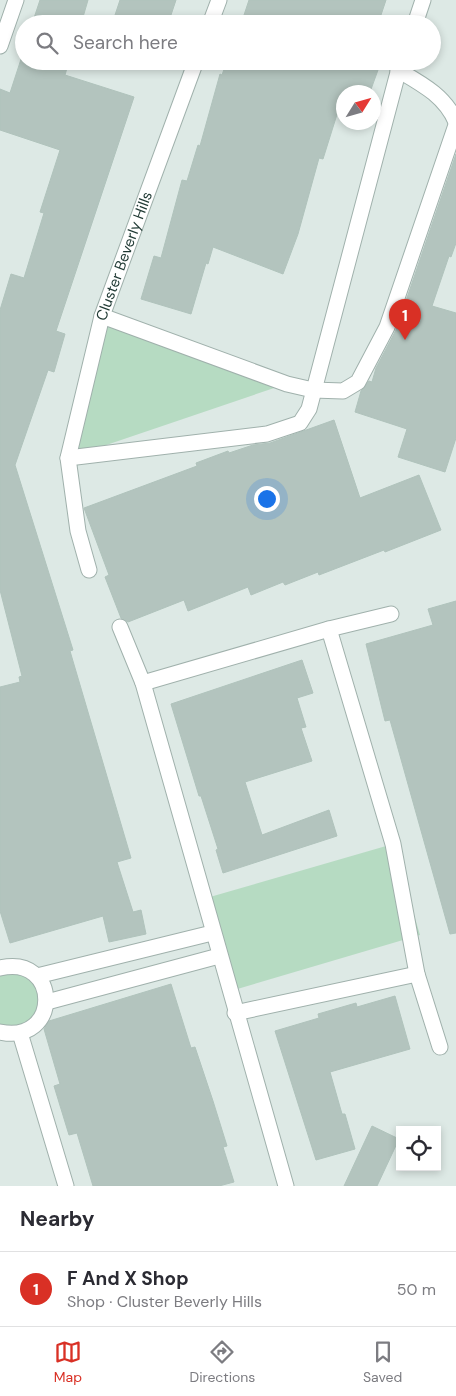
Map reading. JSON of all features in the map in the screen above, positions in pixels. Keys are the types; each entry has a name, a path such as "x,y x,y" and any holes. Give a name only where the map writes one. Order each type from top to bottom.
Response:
{"street":[{"path":"0,46 16,0"},
{"path":"213,15 219,0"},
{"path":"417,15 423,0"},
{"name":"Cluster Beverly Hills","path":"68,458 102,316 193,70"},
{"path":"89,570 78,531 68,458 267,434 300,423 308,408 399,70"},
{"path":"102,316 287,384 312,390 343,391 358,382 370,362 386,327 456,124 451,110 440,98 405,70"},
{"path":"143,683 329,629 391,614"},
{"path":"120,627 143,683 212,933 286,1186"},
{"path":"329,629 392,844 417,974 440,1047"},
{"path":"37,976 212,933"},
{"path":"47,1002 219,956"},
{"path":"0,968 20,966 30,970 43,984 47,1002 39,1022 20,1033 0,1032"},
{"path":"235,1013 417,974"},
{"path":"20,1033 66,1186"}],"green space":[{"path":"102,316 286,384 68,458"},
{"path":"393,844 420,935 234,990 203,899"},
{"path":"0,972 28,973 43,1002 29,1027 0,1029"}],"building":[{"path":"40,0 88,0 84,15 35,15"},
{"path":"120,0 176,0 171,15 115,15"},
{"path":"249,0 386,0 381,15 244,15"},
{"path":"17,70 66,70 65,75 134,97 56,331 65,334 54,372 48,370 15,465 73,650 70,651 131,858 117,862 133,912 141,910 146,934 109,942 103,916 10,943 0,911 0,687 20,682 19,677 22,676 0,590 0,310 11,274 24,278 44,213 40,212 60,150 0,130 0,89 10,93"},
{"path":"224,70 378,70 373,85 336,85 336,118 323,159 319,158 298,234 283,274 213,247 208,264 206,263 191,314 141,299 154,256 161,258 182,180 187,181 198,145 200,146 220,74 222,75"},
{"path":"456,154 456,243 451,257 449,256 432,306 456,313 456,438 445,472 398,457 407,429 355,412 361,391 369,381 372,382 376,368 396,330"},
{"path":"334,420 360,498 419,475 441,530 319,575 318,572 285,585 283,582 251,595 248,587 188,611 184,600 128,622 121,618 105,577 109,575 84,508 197,466 196,463 228,451 229,453 253,445 270,443"},
{"path":"456,601 456,933 450,934 390,720 385,721 366,644 433,625 428,609"},
{"path":"302,660 313,693 297,698 306,727 301,728 312,761 245,782 262,835 329,810 337,836 223,873 216,850 218,849 201,796 199,796 171,704"},
{"path":"171,984 191,1048 195,1047 213,1101 227,1146 223,1147 234,1182 219,1186 93,1186 77,1133 69,1135 54,1086 60,1084 44,1029 49,1021"},
{"path":"395,996 410,1049 330,1072 342,1114 345,1114 355,1149 316,1160 275,1031 319,1018 318,1014 356,1003 357,1007"},
{"path":"372,1126 396,1138 396,1145 377,1186 344,1186"}],"place":[{"name":"F And X Shop","path":"405,340"}]}
